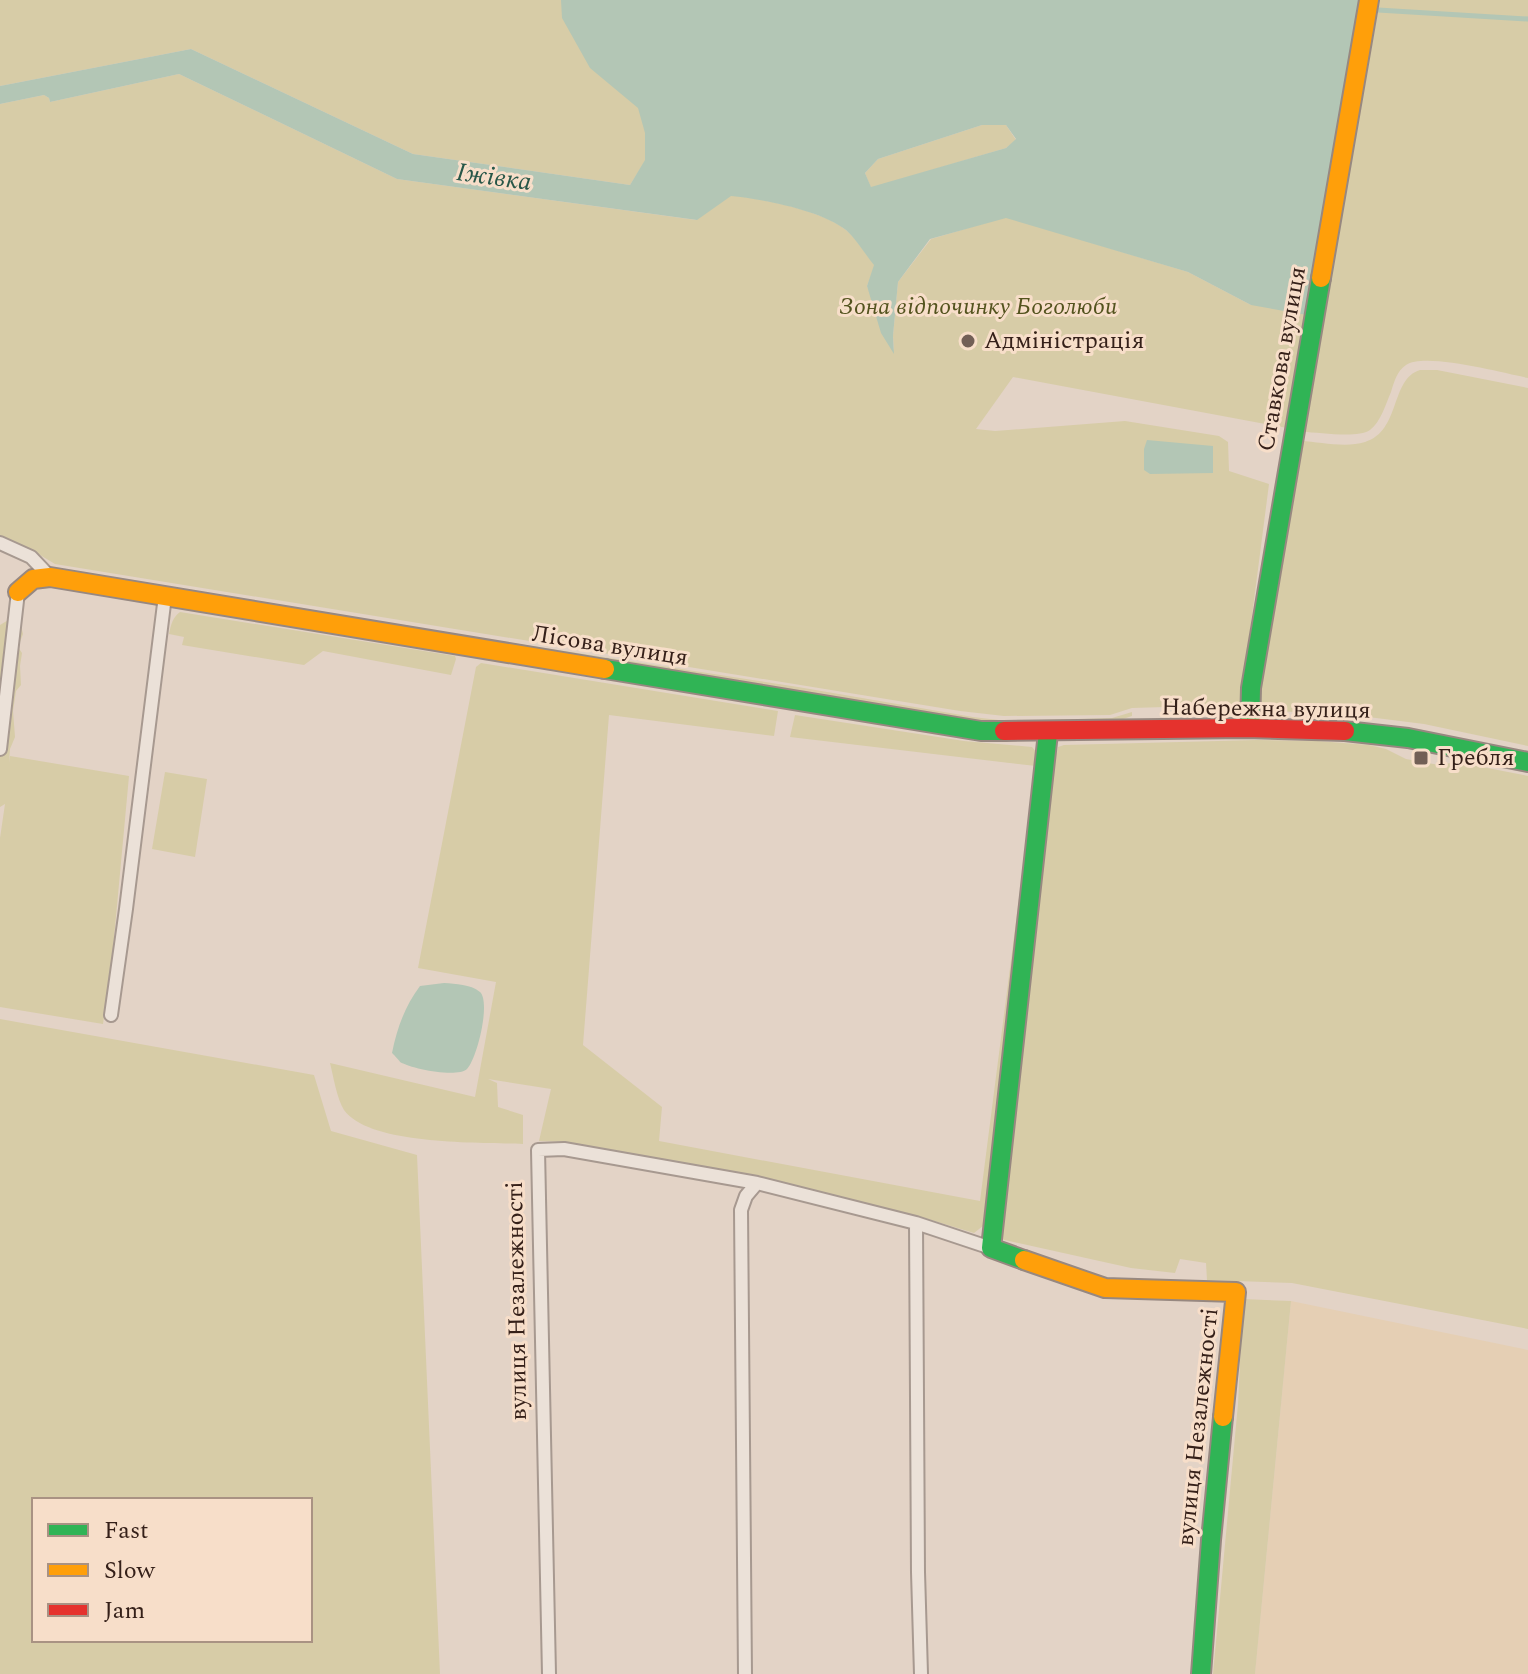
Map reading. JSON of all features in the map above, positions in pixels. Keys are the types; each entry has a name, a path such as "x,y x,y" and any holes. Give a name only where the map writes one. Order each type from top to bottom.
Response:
{"street":[{"name":"Ставкова вулиця","path":"1250,728 1251,688 1369,0"},
{"path":"0,543 31,557 50,577"},
{"path":"0,749 18,592 33,579 50,577"},
{"name":"Лісова вулиця","path":"50,577 981,731 1048,733"},
{"path":"111,1015 165,596"},
{"name":"Набережна вулиця","path":"1048,733 1250,728 1338,730 1423,741 1528,762"},
{"path":"991,1248 1048,733"},
{"name":"вулиця Незалежності","path":"549,1674 538,1150 564,1149 757,1183 916,1223 1105,1288 1236,1292 1201,1674"},
{"path":"745,1674 741,1210 746,1196 757,1183"},
{"path":"916,1223 921,1674"}],"shaded area":[{"path":"1291,1301 1528,1350 1528,1674 1255,1674"}],"green space":[{"path":"0,0 669,0 680,106 630,185 413,154 191,49 0,86"},
{"name":"Зона відпочинку Боголюби","path":"1362,0 1287,428 1013,377 976,429 995,431 1125,421 1219,436 1228,442 1229,471 1269,484 1242,712 1188,713 1165,707 1132,708 1110,715 1004,716 960,711 55,564 0,536 0,104 44,95 50,102 179,74 397,179 696,220 731,195 791,206 846,230 875,265 867,286 894,351 898,282 931,239 1006,217 1188,272 1251,305"},
{"path":"1380,0 1528,0 1528,378 1446,362 1416,362 1406,365 1398,374 1380,417 1370,430 1347,435 1303,432"},
{"path":"982,125 1006,125 1016,140 1006,148 871,188 865,173 878,159"},
{"path":"1420,370 1437,370 1528,388 1528,746 1424,724 1336,713 1259,711 1257,687 1301,441 1350,445 1376,436 1385,427 1410,375"},
{"path":"70,570 973,717 1007,721 1112,718 1132,712 1132,716 1111,723 994,724"},
{"path":"180,612 455,656 456,659 451,675 323,651 304,665 182,645 184,637 169,634"},
{"path":"10,619 20,621 23,634 18,647 22,653 21,685 16,691 13,711 15,737 10,749 9,763 10,756 129,776 103,1024 0,1007 0,838 5,804 0,807 0,625"},
{"path":"481,663 778,711 774,736 609,715 583,1045 662,1107 659,1141 980,1201 1036,766 790,737 795,715 964,741 1032,747 1038,754 988,1222 974,1233 759,1176 565,1142 539,1141 551,1089 488,1079 497,1083 498,1107 523,1115 523,1144 455,1142 401,1136 357,1122 344,1110 330,1063 475,1097 496,982 418,968 476,667"},
{"path":"1257,740 1369,745 1406,759 1439,765 1457,762 1528,776 1528,1329 1292,1283 1207,1280 1206,1263 1180,1259 1175,1273 1131,1268 996,1238 1052,753 1057,753 1058,747 1064,745"},
{"path":"165,772 207,779 195,857 152,849"},
{"path":"0,1019 314,1075 331,1131 417,1155 440,1674 0,1674"},
{"path":"1243,1299 1291,1301 1255,1674 1213,1674 1238,1404"}],"water":[{"path":"561,0 1362,0 1307,315 1251,305 1188,272 1006,218 930,239 898,282 894,354 881,333 867,286 874,265 846,230 822,217 791,207 731,196 697,220 397,179 179,74 50,102 44,95 0,104 0,86 191,49 413,154 630,185 645,160 645,133 638,108 590,68 562,18","holes":["982,125 1006,125 1016,139 1006,148 871,187 865,173 878,159"]},
{"path":"1147,440 1213,446 1213,473 1150,474 1144,470"},
{"path":"444,983 472,987 483,998 481,1030 475,1054 462,1072 424,1070 400,1062 392,1053 399,1026 420,986"}],"waterway":[{"name":"Іжівка","path":"1378,10 1528,19"}],"traffic: fast":[{"path":"1250,728 1251,688 1321,278"},
{"path":"605,669 981,731 1004,731"},
{"path":"1345,731 1408,738 1528,762"},
{"path":"1024,1260 991,1248 1048,733"},
{"path":"1201,1674 1223,1417"}],"traffic: slow":[{"path":"1321,278 1369,0"},
{"path":"18,592 33,579 50,577 605,669"},
{"path":"1024,1260 1105,1288 1236,1292 1223,1417"}],"traffic: jam":[{"path":"1004,731 1246,728 1345,731"}],"place":[{"name":"Адміністрація","path":"968,341"},
{"name":"Гребля","path":"1421,758"}]}
